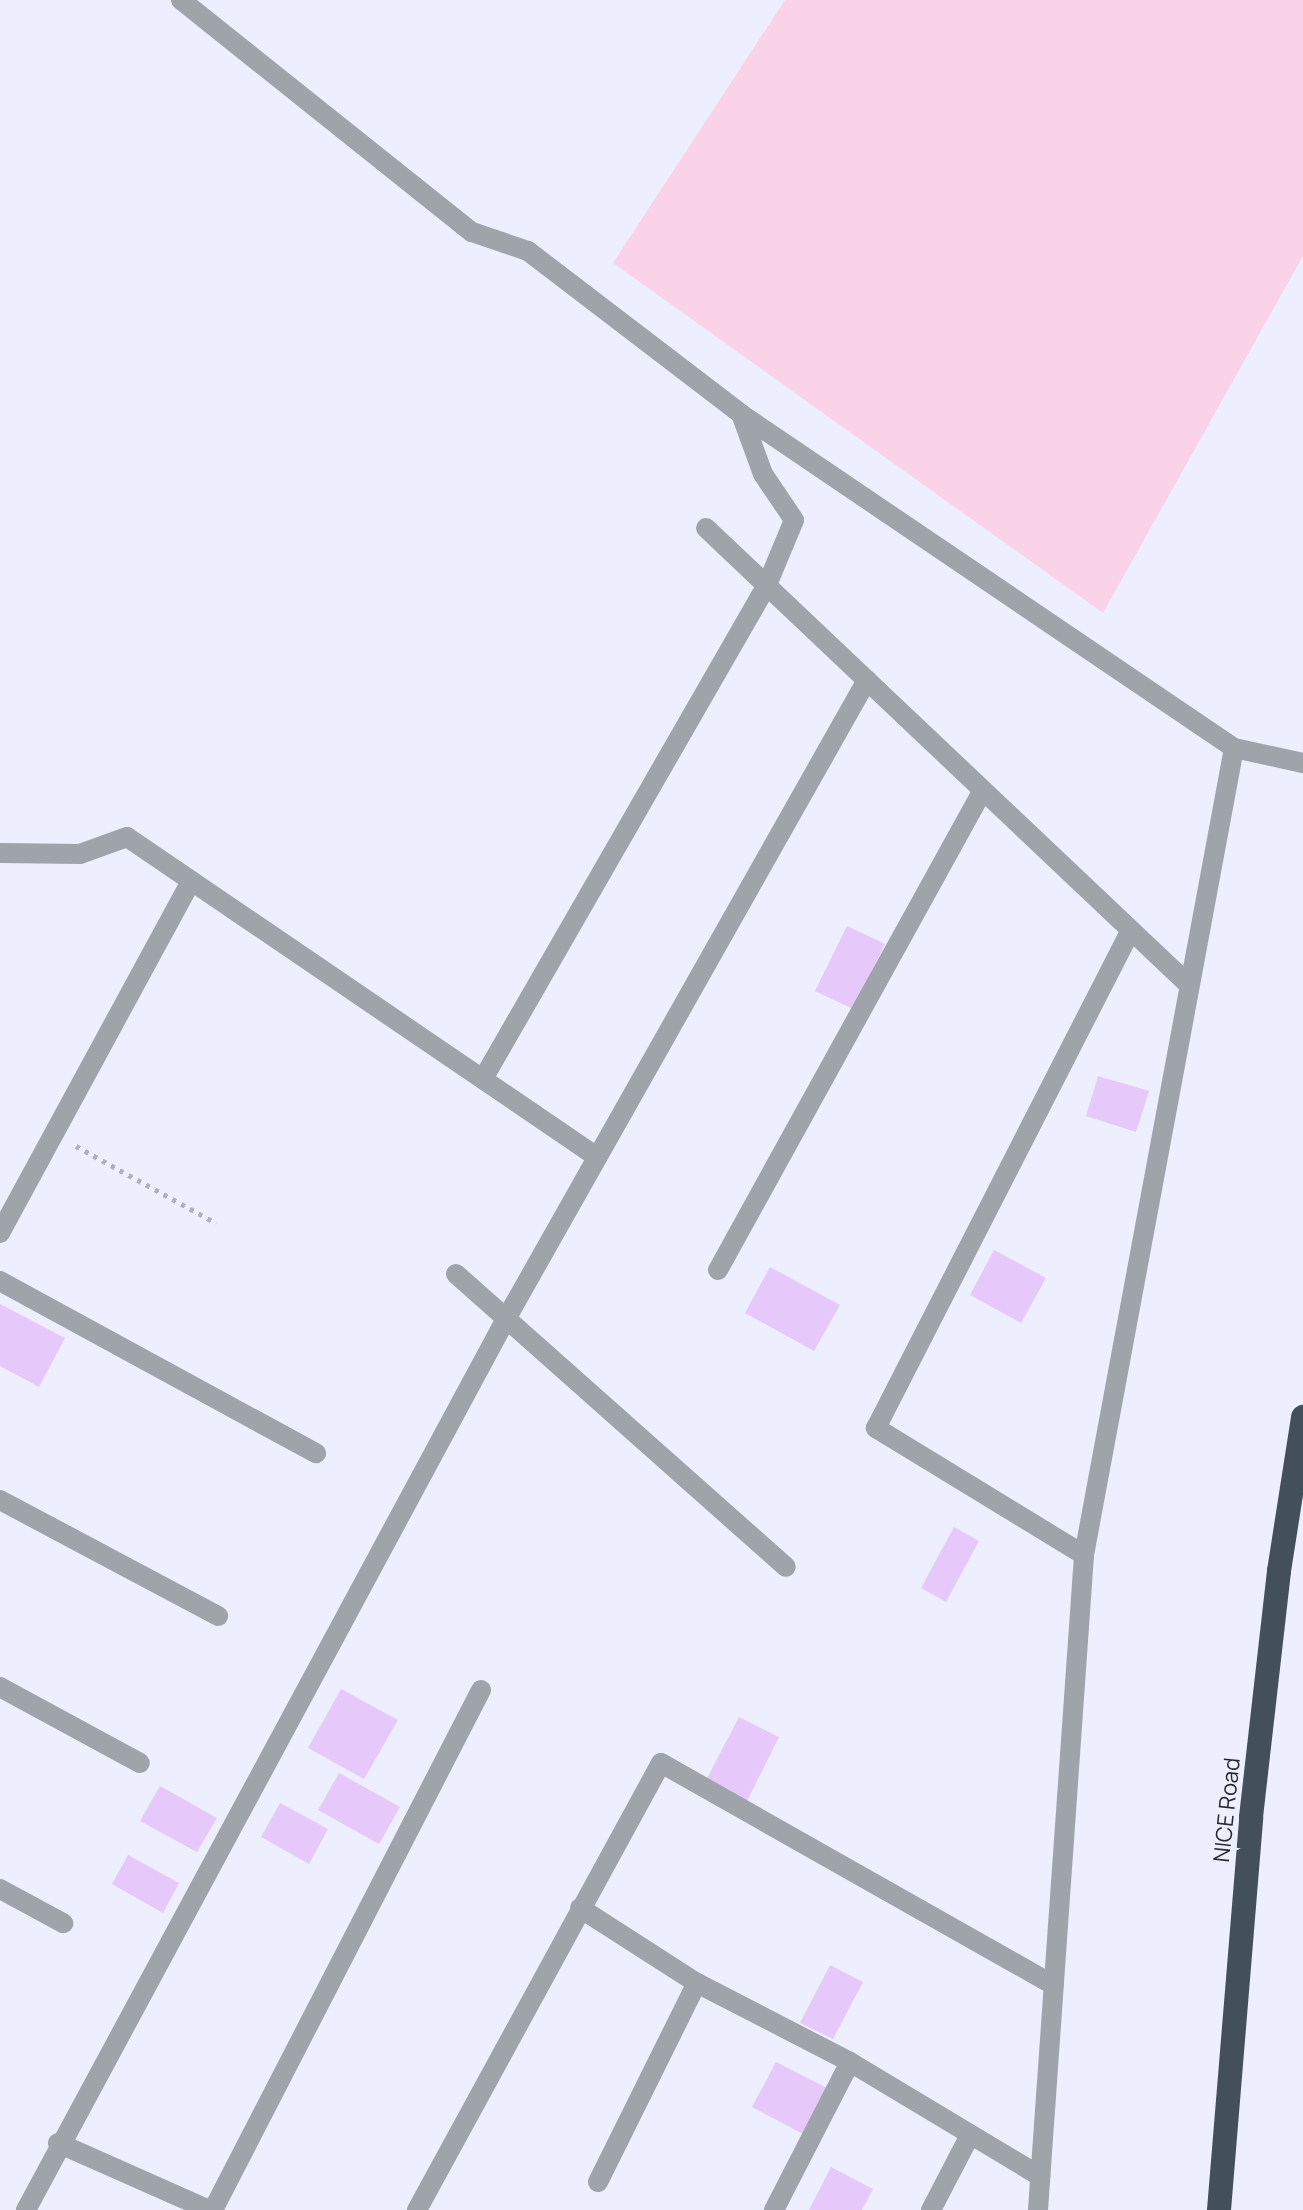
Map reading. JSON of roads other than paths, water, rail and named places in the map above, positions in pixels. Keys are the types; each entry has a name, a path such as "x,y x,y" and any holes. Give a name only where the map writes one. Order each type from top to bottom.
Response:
{"highway":[{"name":"NICE Road","path":"1219,2210 1251,1817 1279,1571 1303,1417"}],"street":[{"path":"181,0 472,232 528,251 741,414 1234,748 1303,763"},
{"path":"483,1079 767,585 794,520 763,474 741,414"},
{"path":"706,528 1189,985"},
{"path":"26,2210 58,2143 506,1319 867,680"},
{"path":"1038,2210 1084,1555 1234,748"},
{"path":"718,1270 983,790"},
{"path":"0,853 80,854 127,837 597,1157"},
{"path":"0,1233 191,881"},
{"path":"1084,1555 876,1428 1131,930"},
{"path":"456,1274 786,1567"},
{"path":"0,1281 316,1453"},
{"path":"0,1500 218,1616"},
{"path":"0,1687 140,1763"},
{"path":"58,2143 211,2210 481,1690"},
{"path":"417,2210 661,1763 1054,1985"},
{"path":"0,1889 63,1923"},
{"path":"580,1908 697,1983 850,2062 1040,2176"},
{"path":"598,2182 697,1983"},
{"path":"774,2210 850,2062"},
{"path":"931,2210 970,2135"}]}
